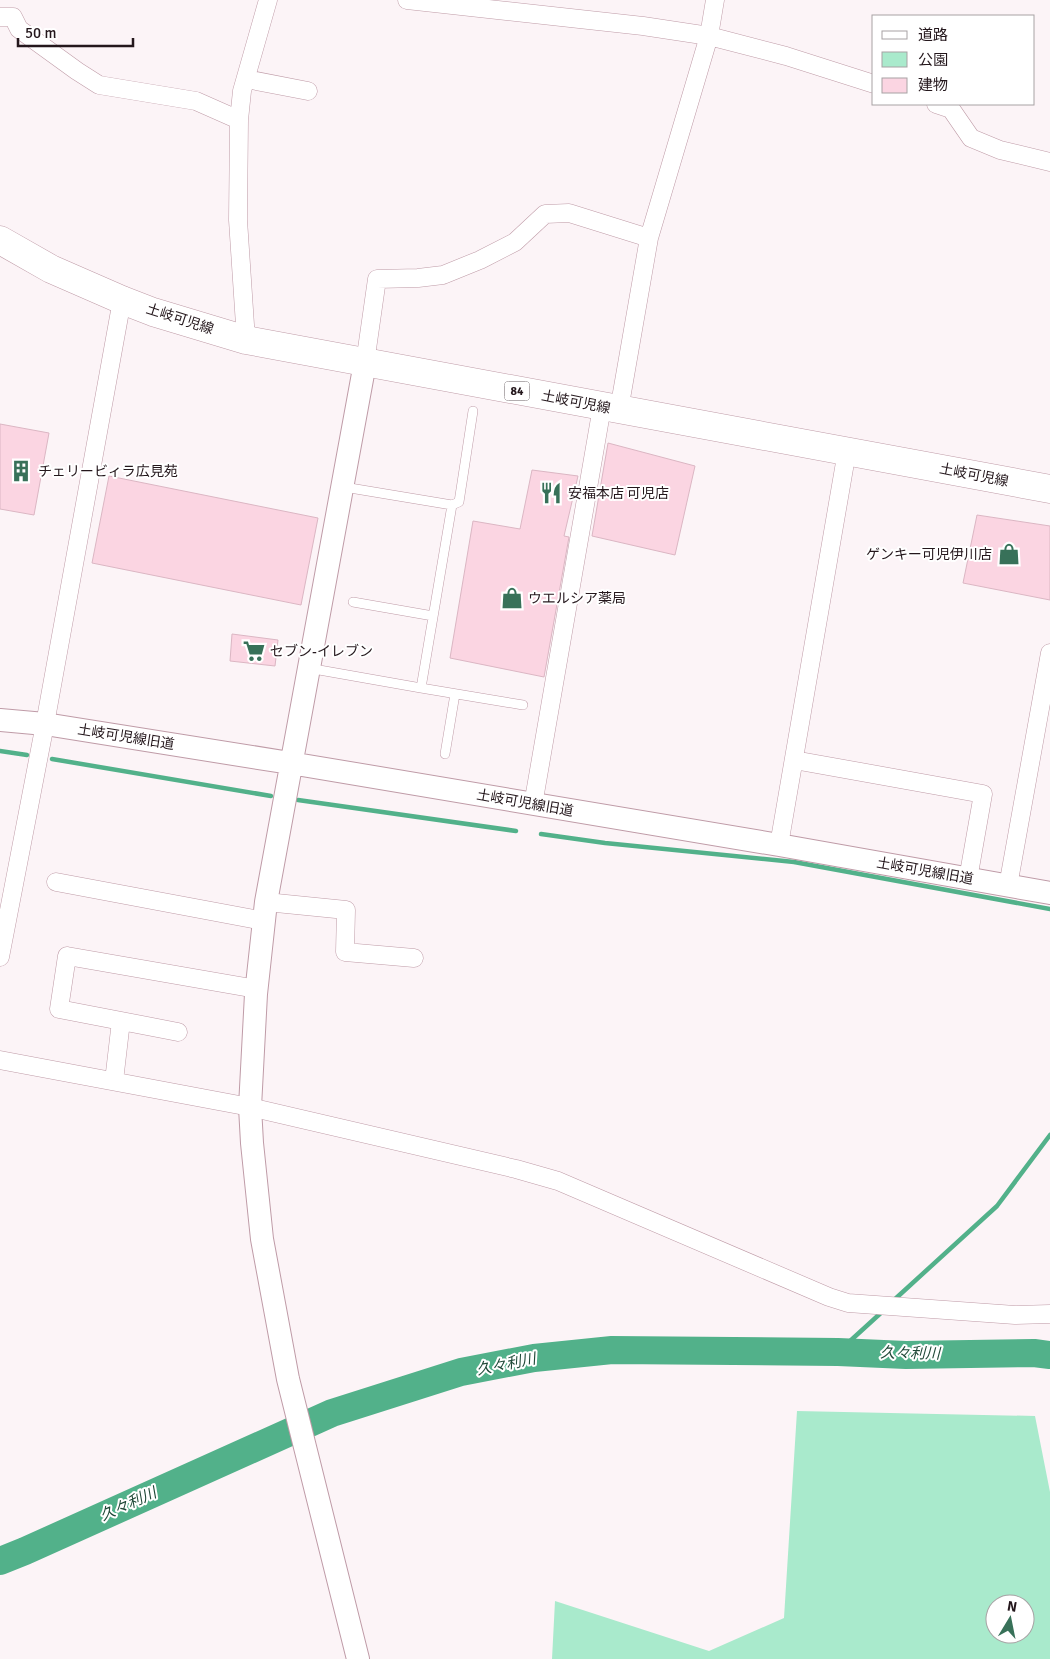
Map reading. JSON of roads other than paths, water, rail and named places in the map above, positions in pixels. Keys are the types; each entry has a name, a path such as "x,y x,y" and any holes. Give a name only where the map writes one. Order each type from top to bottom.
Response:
{"main road":[{"name":"土岐可児線","path":"0,240 51,269 122,300 153,312 246,340 1050,489"}],"street":[{"path":"246,340 238,220 239,120 242,91 268,0"},
{"path":"407,0 643,26 709,36 786,56 872,83"},
{"path":"533,805 611,409 650,238 709,36 716,0"},
{"path":"0,18 13,17 19,29 77,72 99,85 196,101 239,120"},
{"path":"246,79 308,91"},
{"path":"939,105 951,109 971,138 1000,150 1050,162"},
{"path":"358,1659 288,1379 262,1239 250,1107 256,989 265,912 290,763 365,363 377,279 443,275 480,260 516,242 545,214 569,213 650,238"},
{"path":"0,956 45,724 122,300"},
{"path":"779,845 847,451"},
{"path":"1008,886 1050,653"},
{"name":"土岐可児線旧道","path":"0,720 45,724 290,763 779,845 1050,893"},
{"path":"794,760 983,794 968,878"},
{"path":"56,882 265,912 346,910 345,952 414,958"},
{"path":"178,1032 59,1009 67,956 256,989"},
{"path":"114,1081 121,1021"},
{"path":"0,1060 250,1107 506,1166 558,1181 848,1303 1015,1315 1050,1314"}],"lane":[{"path":"342,486 452,505 459,502 473,411"},
{"path":"421,688 452,505"},
{"path":"353,602 433,616"},
{"path":"308,668 523,705"},
{"path":"446,754 455,694"}],"waterway":[{"path":"0,751 27,755"},
{"path":"52,759 271,796"},
{"path":"298,800 516,831"},
{"path":"541,834 605,843 794,862 1050,909"},
{"path":"894,1300 997,1206 1050,1135"},
{"path":"838,1352 883,1311"},
{"name":"久々利川","path":"0,1561 332,1413 461,1372 534,1358 612,1350 838,1352 906,1355 1034,1353 1050,1355"}],"place":[{"name":"チェリービィラ広見苑","path":"21,471"},
{"name":"安福本店 可児店","path":"551,493"},
{"name":"ゲンキー可児伊川店","path":"1009,554"},
{"name":"ウエルシア薬局","path":"512,598"},
{"name":"セブン-イレブン","path":"254,651"}]}
